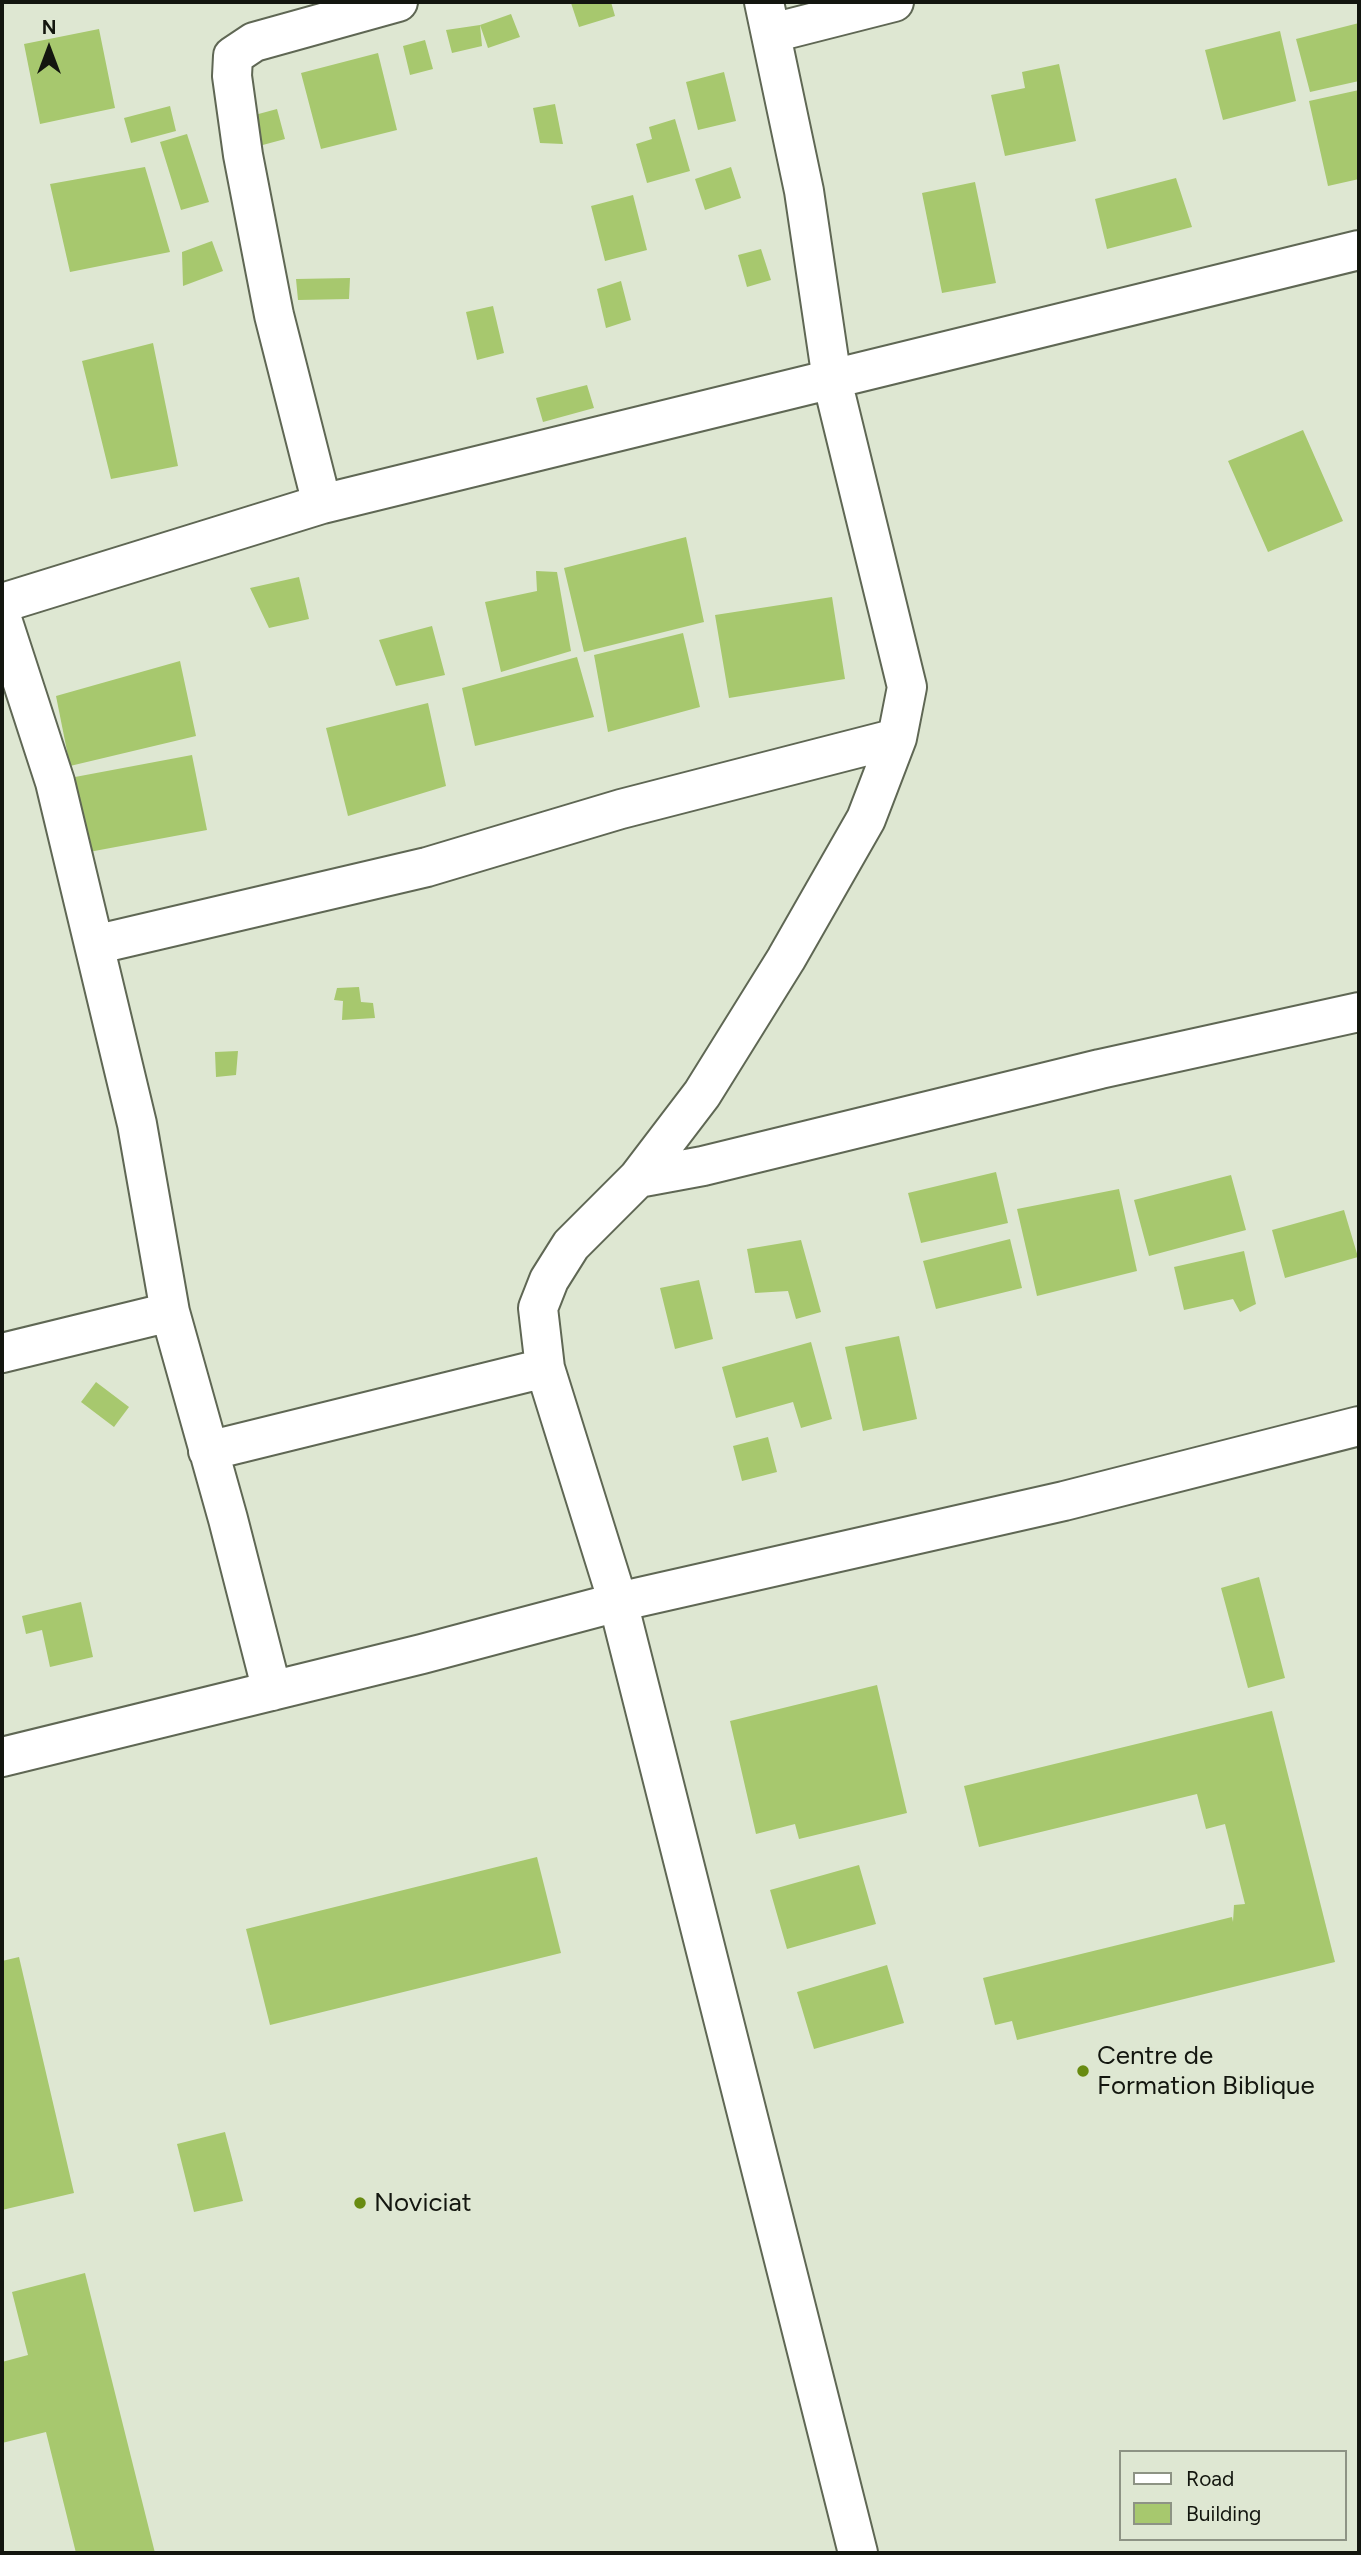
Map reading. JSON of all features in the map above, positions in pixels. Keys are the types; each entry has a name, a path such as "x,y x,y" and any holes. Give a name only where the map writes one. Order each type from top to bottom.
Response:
{"street":[{"path":"322,504 274,315 243,155 232,76 233,56 254,42 398,2"},
{"path":"858,2553 618,1602 545,1368 538,1308 549,1280 571,1245 638,1178 702,1094 786,959 866,819 897,738 908,687 832,380 804,191 768,18 894,2"},
{"path":"2,603 322,504 1359,250"},
{"path":"2,619 55,782 137,1124 170,1312 228,1519 272,1691"},
{"path":"94,945 427,867 621,809 897,738"},
{"path":"638,1178 703,1166 1100,1069 1359,1012"},
{"path":"2,1353 170,1312"},
{"path":"208,1451 545,1368"},
{"path":"2,1758 618,1602 1064,1501 1359,1426"}],"building":[{"path":"611,2 615,16 579,27 571,3"},
{"path":"511,14 520,37 488,48 480,25"},
{"path":"1359,23 1359,81 1310,92 1296,39"},
{"path":"480,25 482,46 452,53 446,30"},
{"path":"99,29 115,108 40,124 24,44"},
{"path":"1280,31 1296,101 1223,120 1205,50"},
{"path":"425,40 433,69 410,75 403,46"},
{"path":"378,53 397,130 321,149 301,73"},
{"path":"1059,64 1076,141 1005,156 991,95 1025,88 1022,72"},
{"path":"724,72 736,121 698,130 686,82"},
{"path":"1359,90 1359,179 1328,186 1309,101"},
{"path":"555,104 563,144 540,143 533,108"},
{"path":"170,106 176,131 131,143 124,118"},
{"path":"277,109 285,139 259,146 251,116"},
{"path":"675,119 690,171 647,183 636,144 652,139 649,127"},
{"path":"187,134 209,202 181,210 160,142"},
{"path":"145,167 170,252 70,272 50,184"},
{"path":"731,167 741,198 705,210 695,179"},
{"path":"1176,178 1192,227 1107,249 1095,199"},
{"path":"975,182 996,283 942,293 922,193"},
{"path":"633,195 647,250 605,261 591,206"},
{"path":"212,241 223,271 183,286 182,252"},
{"path":"761,249 771,280 747,287 738,255"},
{"path":"350,278 349,299 298,300 296,279"},
{"path":"621,281 631,320 606,328 597,289"},
{"path":"493,306 504,353 477,360 466,312"},
{"path":"153,343 178,466 111,479 82,361"},
{"path":"587,385 594,408 543,422 536,398"},
{"path":"1303,430 1343,521 1268,552 1228,461"},
{"path":"686,537 704,622 584,652 564,568"},
{"path":"536,571 557,572 571,651 501,672 485,602 537,591"},
{"path":"299,577 309,619 269,628 250,588"},
{"path":"832,597 845,679 729,698 715,615"},
{"path":"432,626 445,675 396,686 379,640"},
{"path":"683,633 700,707 608,732 594,655"},
{"path":"577,657 594,717 475,746 462,688"},
{"path":"180,661 196,736 70,766 56,696"},
{"path":"428,703 446,786 348,816 326,728"},
{"path":"192,755 207,830 89,852 75,777"},
{"path":"359,987 361,1002 373,1003 375,1018 342,1020 343,1001 334,1000 337,988"},
{"path":"238,1051 236,1075 216,1077 215,1052"},
{"path":"996,1172 1008,1223 921,1243 908,1193"},
{"path":"1231,1175 1246,1230 1149,1256 1134,1200"},
{"path":"1119,1189 1137,1271 1037,1296 1017,1209"},
{"path":"1344,1210 1358,1257 1285,1278 1272,1230"},
{"path":"1010,1239 1022,1288 936,1309 923,1261"},
{"path":"801,1240 821,1312 796,1319 788,1291 755,1293 747,1249"},
{"path":"1244,1251 1256,1304 1240,1312 1233,1299 1184,1310 1174,1267"},
{"path":"699,1280 713,1339 675,1349 660,1288"},
{"path":"899,1336 917,1419 863,1431 845,1347"},
{"path":"811,1342 832,1419 801,1428 793,1402 736,1418 722,1367"},
{"path":"96,1382 129,1407 114,1427 81,1402"},
{"path":"768,1437 777,1472 742,1481 733,1446"},
{"path":"1259,1577 1285,1678 1248,1688 1221,1588"},
{"path":"81,1602 93,1657 50,1667 42,1630 26,1634 22,1616"},
{"path":"877,1685 907,1813 799,1839 795,1824 756,1834 730,1721"},
{"path":"1272,1711 1335,1962 1017,2040 1012,2021 995,2025 983,1978 1232,1917 1233,1922 1234,1905 1245,1904 1225,1824 1206,1829 1197,1794 979,1847 964,1786"},
{"path":"537,1857 561,1953 270,2025 246,1929"},
{"path":"859,1865 876,1924 787,1949 770,1890"},
{"path":"19,1957 74,2193 2,2210 2,1961"},
{"path":"887,1965 904,2023 814,2049 797,1992"},
{"path":"225,2132 243,2201 194,2212 177,2144"},
{"path":"85,2273 155,2553 76,2553 46,2432 2,2443 2,2362 28,2355 12,2292"}],"place":[{"name":"Centre de Formation Biblique","path":"1083,2071"},
{"name":"Noviciat","path":"360,2203"}]}
